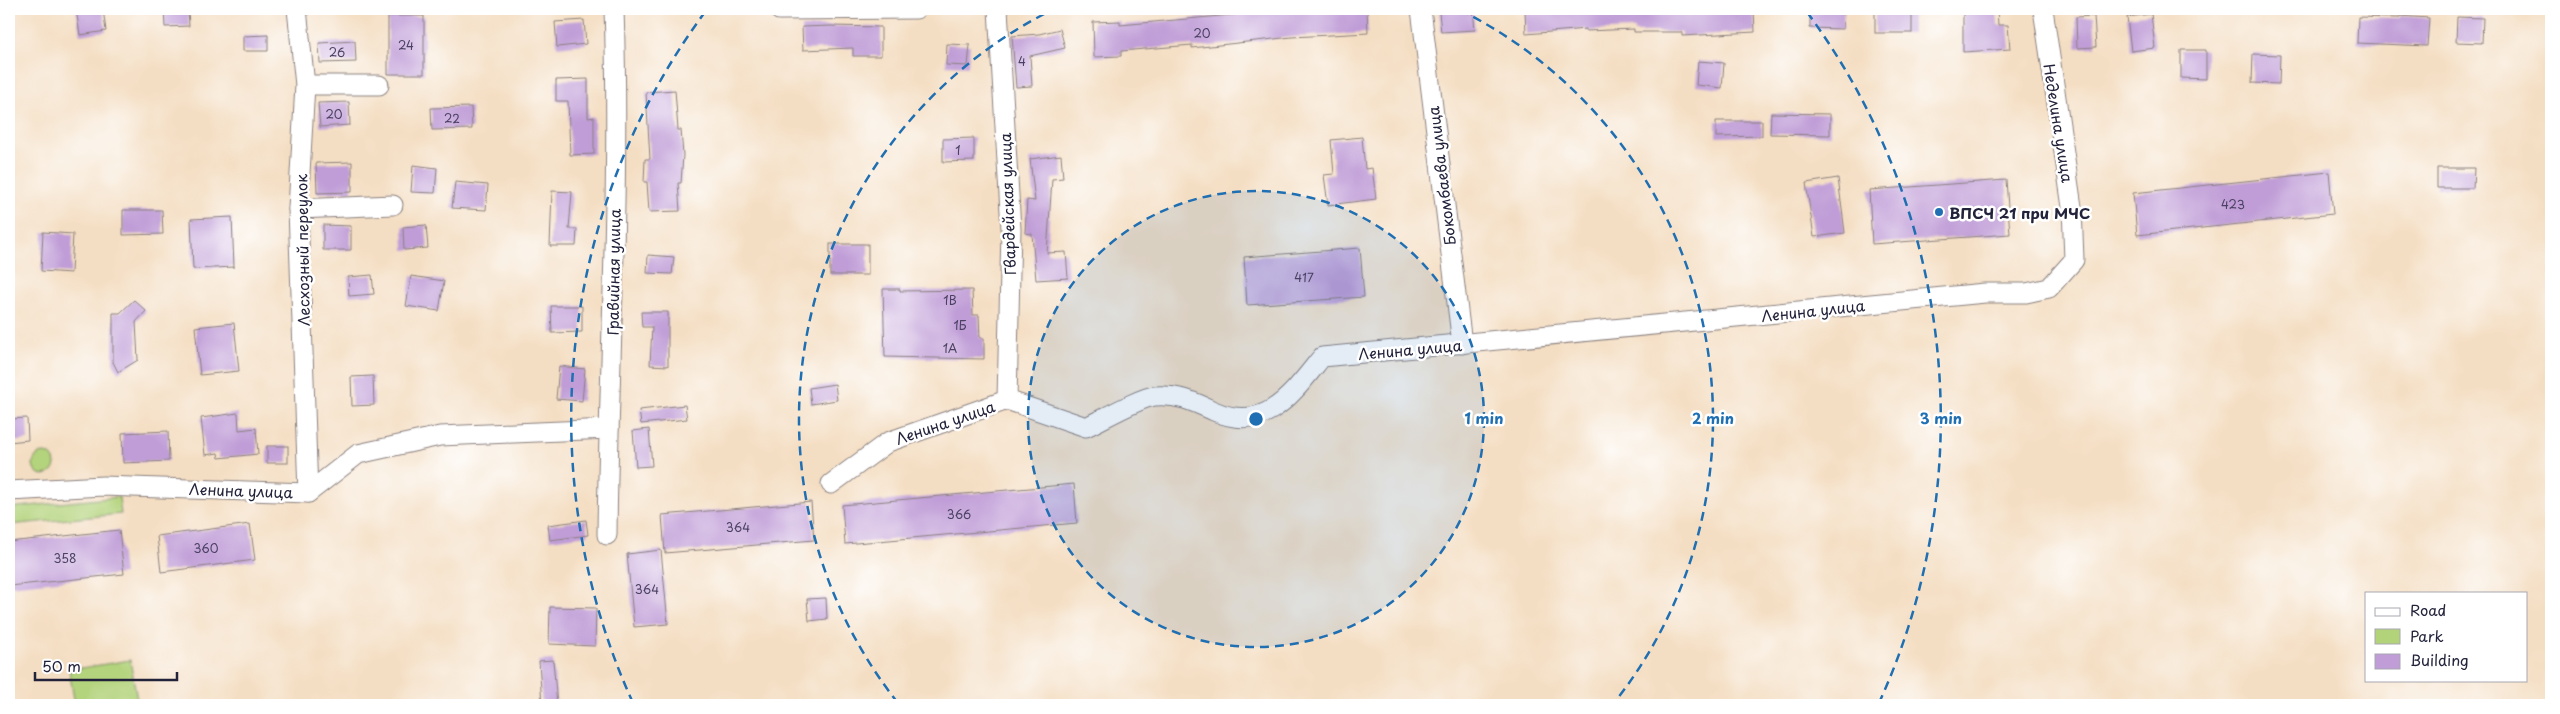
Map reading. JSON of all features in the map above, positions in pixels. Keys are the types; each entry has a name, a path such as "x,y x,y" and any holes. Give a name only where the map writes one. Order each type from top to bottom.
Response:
{"street":[{"name":"Лесхозный переулок","path":"297,9 305,85 298,209 308,493"},
{"name":"Гравийная улица","path":"607,535 617,81 614,9"},
{"path":"779,10 916,9"},
{"name":"Гвардейская улица","path":"998,9 1011,229 1007,400"},
{"name":"Бокомбаева улица","path":"1421,9 1462,344"},
{"name":"Неделина улица","path":"2043,9 2072,206 2074,260 2049,288"},
{"path":"305,85 379,85"},
{"path":"298,209 393,205"},
{"name":"Ленина улица","path":"831,484 888,442 1007,400 1086,427 1153,396 1180,396 1229,418 1253,419 1288,399 1322,357 1985,293 2026,293 2049,288"},
{"name":"Ленина улица","path":"9,491 103,486 308,493 358,454 431,438 609,429"}],"green space":[{"path":"44,453 52,456 55,464 52,472 44,475 36,472 33,464 36,456"},
{"path":"119,497 121,514 9,525 9,508"},
{"path":"130,660 138,705 75,705 69,670"}],"building":[{"path":"76,9 103,9 106,31 80,35"},
{"path":"164,9 188,9 189,26 165,27"},
{"path":"1367,9 1368,33 1292,37 1192,48 1192,45 1121,51 1121,56 1094,57 1093,22 1120,21 1120,25 1265,12"},
{"path":"1473,9 1475,30 1441,32 1439,12"},
{"path":"1754,9 1755,32 1682,36 1682,32 1634,32 1634,29 1586,31 1586,29 1526,34 1525,10"},
{"path":"1810,9 1844,9 1843,29 1810,28"},
{"path":"1875,9 1912,9 1912,33 1875,33"},
{"path":"1963,9 1997,9 1998,25 2008,25 2010,49 1963,52"},
{"path":"2151,14 2155,48 2131,51 2127,17"},
{"path":"388,16 424,16 424,74 388,74"},
{"path":"2094,16 2096,47 2077,48 2076,17"},
{"path":"2399,16 2429,18 2427,46 2357,43 2358,17 2399,18"},
{"path":"2457,17 2483,18 2482,43 2456,42"},
{"path":"584,20 586,44 557,47 555,22"},
{"path":"802,27 881,27 881,56 853,56 853,48 803,50"},
{"path":"1060,29 1065,48 1030,56 1032,86 1016,87 1012,36 1039,34"},
{"path":"268,35 268,51 243,51 243,36"},
{"path":"355,41 356,62 320,63 319,43"},
{"path":"947,44 970,45 968,66 946,65"},
{"path":"2181,50 2206,50 2206,79 2181,78"},
{"path":"2253,54 2280,55 2279,84 2252,83"},
{"path":"1698,61 1724,63 1722,88 1696,85"},
{"path":"588,79 588,118 594,117 594,154 570,155 568,101 556,101 556,80"},
{"path":"675,90 678,130 681,130 683,155 681,183 678,183 680,211 649,212 647,182 644,182 645,159 650,159 646,92"},
{"path":"349,102 350,125 320,127 318,103"},
{"path":"471,107 472,129 432,130 431,108"},
{"path":"1771,113 1830,114 1830,135 1770,134"},
{"path":"1716,121 1762,121 1762,136 1716,137"},
{"path":"1362,137 1365,169 1372,168 1376,199 1328,205 1324,175 1334,174 1331,140"},
{"path":"974,138 974,161 943,162 943,139"},
{"path":"1061,155 1063,178 1052,179 1047,253 1066,252 1068,278 1036,280 1032,234 1025,233 1027,200 1035,201 1030,159"},
{"path":"352,162 352,192 317,193 316,163"},
{"path":"413,165 437,168 435,193 411,192"},
{"path":"2437,168 2474,168 2473,188 2437,188"},
{"path":"2329,172 2333,214 2137,235 2133,193"},
{"path":"1838,178 1845,233 1814,237 1806,183"},
{"name":"ВПСЧ 21 при МЧС","path":"2006,180 2010,234 1872,244 1869,190"},
{"path":"455,182 488,185 486,210 452,208"},
{"path":"552,191 572,192 569,229 577,229 576,246 550,246"},
{"path":"123,210 162,210 163,234 123,235"},
{"path":"232,217 234,267 193,269 191,219"},
{"path":"323,225 351,226 351,250 323,250"},
{"path":"426,225 428,248 404,250 403,227"},
{"path":"43,232 73,234 71,273 41,271"},
{"path":"830,244 868,244 868,275 830,275"},
{"path":"1360,248 1364,297 1247,305 1244,257"},
{"path":"648,255 674,257 672,274 647,273"},
{"path":"372,275 374,294 349,296 348,277"},
{"path":"411,276 444,281 439,311 406,306"},
{"path":"883,289 900,289 900,291 972,290 973,315 979,315 980,338 984,338 984,359 885,357"},
{"path":"134,300 146,311 136,322 138,360 118,372 113,362 113,313 120,313"},
{"path":"551,306 582,306 582,332 552,333"},
{"path":"641,312 668,312 668,366 650,365 652,327 642,327"},
{"path":"234,323 239,371 200,375 195,327"},
{"path":"559,366 585,369 582,401 556,399"},
{"path":"373,376 374,405 352,406 351,377"},
{"path":"835,384 837,400 811,404 809,388"},
{"path":"685,405 687,419 641,424 639,410"},
{"path":"238,413 239,430 256,428 258,454 219,458 218,453 205,455 201,418"},
{"path":"27,418 28,440 9,442 9,419"},
{"path":"649,429 652,466 636,467 633,431"},
{"path":"168,431 169,461 123,463 122,433"},
{"path":"267,446 288,446 288,463 267,463"},
{"path":"1074,484 1077,523 845,544 842,505"},
{"path":"811,502 814,540 665,553 662,515"},
{"path":"586,520 588,535 550,540 548,525"},
{"path":"250,524 255,560 161,572 157,536"},
{"path":"119,530 124,574 9,586 9,542"},
{"path":"661,550 668,624 634,627 627,554"},
{"path":"826,598 827,619 809,621 807,599"},
{"path":"550,607 596,608 595,646 549,644"},
{"path":"553,660 557,705 542,705 539,661"}],"place":[{"name":"ВПСЧ 21 при МЧС","path":"1939,212"}]}
